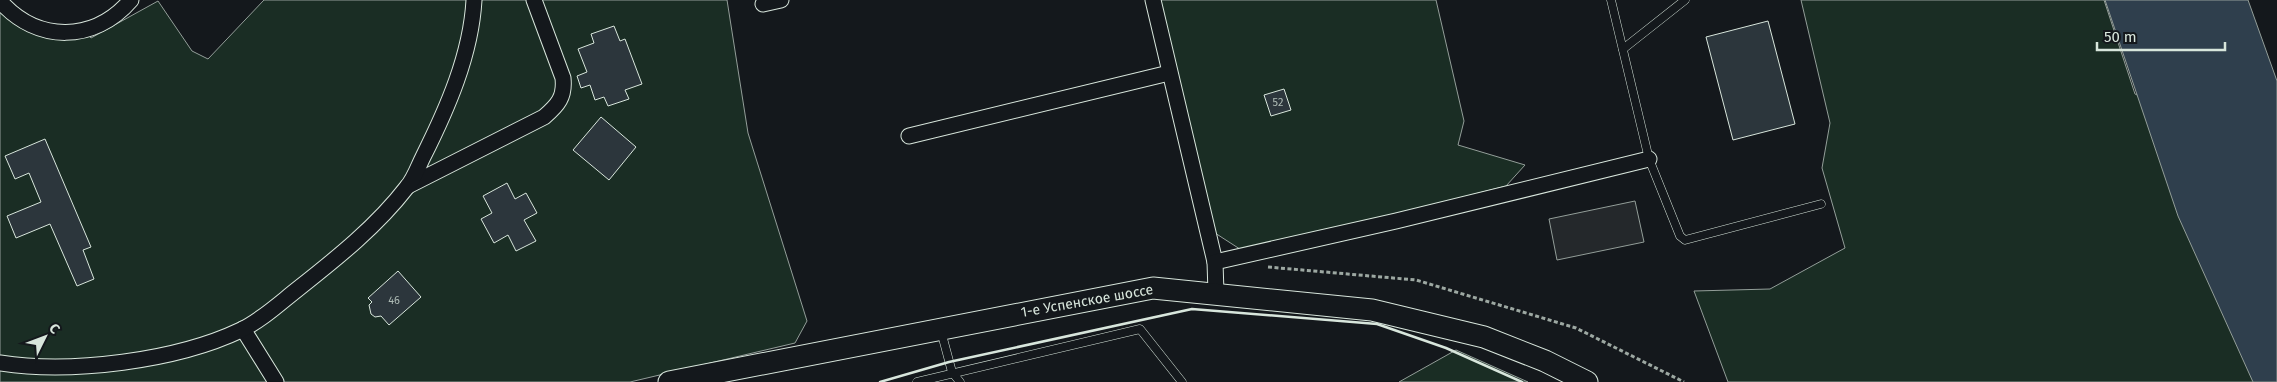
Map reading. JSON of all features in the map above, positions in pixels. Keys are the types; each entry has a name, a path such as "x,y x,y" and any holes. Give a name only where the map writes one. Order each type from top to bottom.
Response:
{"main road":[{"name":"1-е Успенское шоссе","path":"669,382 1154,288 1372,310 1439,325 1492,341 1545,361 1587,382"}],"street":[{"path":"0,1 12,14 37,28 66,33 94,28 119,14 131,0"},
{"path":"0,363 77,366 108,365 214,342 243,329 324,269 368,229 408,186 450,97 466,49 474,0"},
{"path":"408,186 544,117 556,107 564,91 563,78 534,0"},
{"path":"763,4 781,0"},
{"path":"1152,0 1200,190 1215,262 1216,293"},
{"path":"909,136 1169,73"},
{"path":"1215,262 1405,219 1649,159"},
{"path":"243,329 276,382"}],"lane":[{"path":"1611,0 1649,159 1680,236 1685,240 1821,204"},
{"path":"1623,49 1685,0"},
{"path":"941,329 952,372 960,382"},
{"path":"917,382 952,372 1140,329 1182,382"}],"path":[{"path":"1263,266 1416,280 1576,328 1684,382"}],"green space":[{"path":"264,0 727,0 748,133 807,321 795,343 630,382 0,382 0,6 61,30 79,25 91,38 158,1 192,51 208,59"},
{"path":"1156,0 1436,0 1464,121 1458,145 1525,165 1506,186 1246,253 1215,233"},
{"path":"1801,0 2104,0 2135,94 2181,114 2256,382 1728,382 1694,291 1770,289 1845,248 1822,168 1830,123"},
{"path":"1456,350 1528,382 1399,382"}],"shaded area":[{"path":"1635,201 1644,242 1557,260 1549,219"}],"water":[{"path":"2105,0 2248,0 2277,81 2277,382 2253,382 2178,216"}],"building":[{"path":"1768,21 1795,124 1733,140 1706,37"},
{"path":"614,26 620,41 625,39 642,84 625,90 629,99 608,106 604,97 595,100 590,85 581,88 577,76 587,72 578,49 594,43 591,34"},
{"path":"1284,89 1291,110 1271,116 1264,95"},
{"path":"601,117 636,147 609,180 573,150"},
{"path":"45,139 91,247 83,250 94,279 77,286 50,224 16,238 7,216 41,202 29,173 15,179 5,156"},
{"path":"507,183 515,199 526,193 537,213 524,220 536,241 516,251 508,235 494,243 481,219 492,213 483,196"},
{"path":"398,271 421,297 389,325 381,316 375,317 371,314 369,305 372,302 368,298"}],"wall":[{"path":"880,382 949,362 1192,309 1377,324 1446,348 1522,382"}]}
